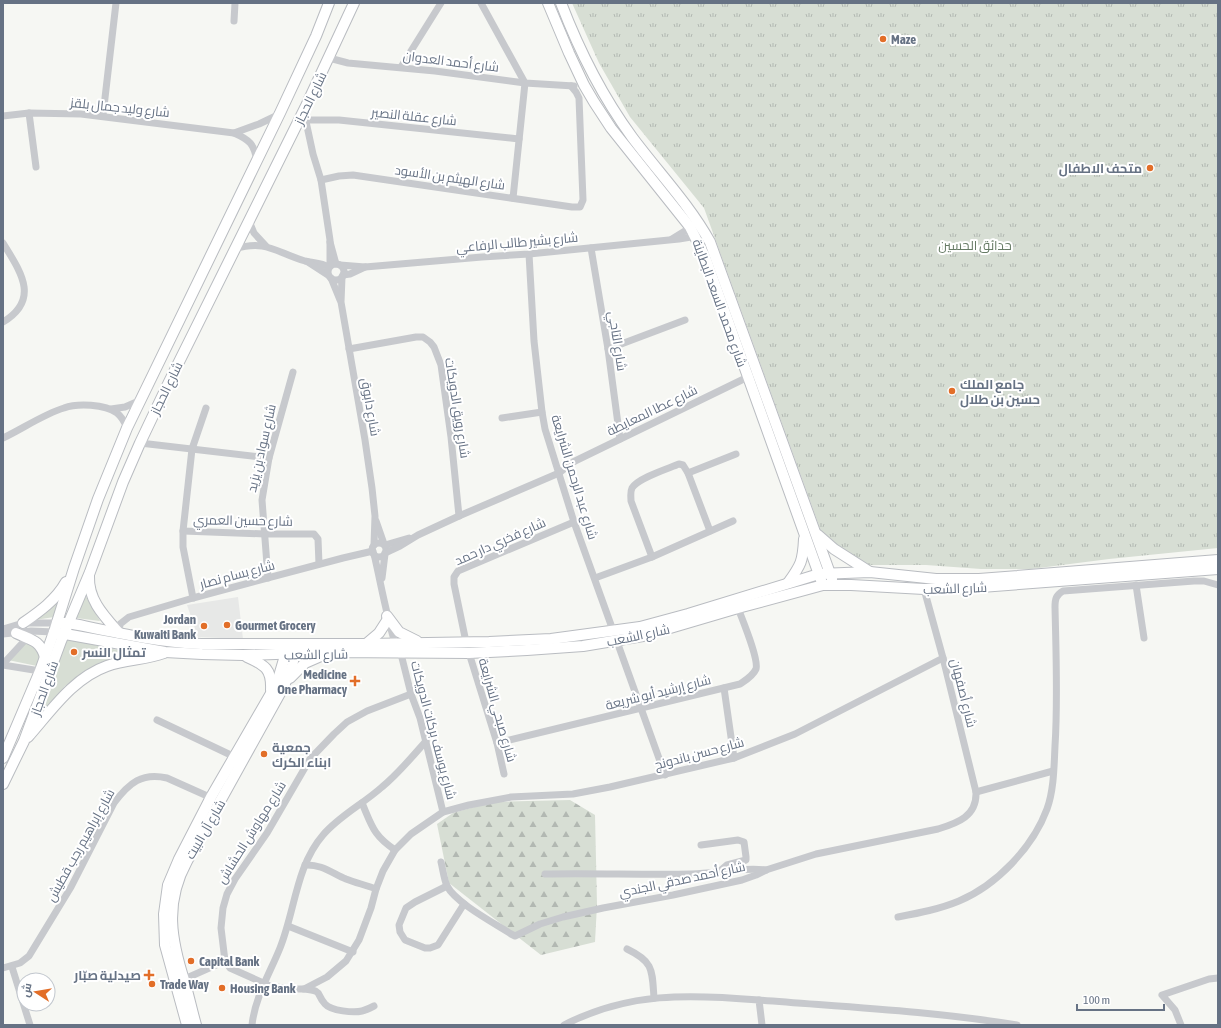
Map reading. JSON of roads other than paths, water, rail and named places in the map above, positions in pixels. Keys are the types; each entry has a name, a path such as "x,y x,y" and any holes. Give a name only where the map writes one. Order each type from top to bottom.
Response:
{"main road":[{"name":"شارع الحجاز","path":"3,758 40,671 98,499 128,428 257,162 316,36 329,3"},
{"name":"شارع الحجاز","path":"3,784 24,741 64,633 90,572 140,442 305,108 354,3"},
{"name":"شارع محمد السعد البطاينة","path":"548,3 584,84 612,128 697,229 710,242 817,534 834,585"},
{"name":"شارع محمد السعد البطاينة","path":"561,3 586,59 616,114 697,229 705,257 747,377 823,585"},
{"path":"817,534 834,549 870,572"},
{"path":"788,582 801,564 803,558 804,535"},
{"name":"شارع الشعب","path":"56,627 64,633 164,652 243,655 366,644 551,639 656,632 823,585 924,589 968,588 1194,567 1218,560"},
{"name":"شارع الشعب","path":"56,627 69,623 150,639 181,643 291,650 401,654 468,653 582,646 635,628 670,619 788,582 819,574 870,572 936,579 966,579 1194,567 1218,569"},
{"path":"23,623 39,612 61,591 74,568"},
{"path":"90,572 90,586 94,600 105,617 119,633"},
{"path":"366,644 377,636 387,618 399,632 421,643"},
{"path":"16,633 38,643 45,656"},
{"name":"شارع آل البيت","path":"196,1025 165,945 164,914 166,894 171,877 179,859 284,686 292,666 291,650"},
{"name":"شارع آل البيت","path":"216,800 235,757 277,683 291,650"},
{"path":"24,741 64,696 90,675 108,666 155,656 164,652"},
{"path":"284,686 293,674 305,663 317,657 334,652"},
{"path":"243,655 260,662 268,670 271,680 271,694"},
{"name":"شارع آل البيت","path":"179,981 187,1025"}],"street":[{"path":"103,115 116,3"},
{"path":"234,21 235,3"},
{"path":"401,68 419,36 441,3"},
{"path":"481,3 525,83"},
{"name":"شارع أحمد العدوان","path":"329,58 348,63 469,75 525,83 571,86 584,84"},
{"name":"شارع الهيثم بن الأسود","path":"321,180 353,175 489,196 513,198 525,83"},
{"path":"513,198 572,207 580,207 584,200 579,98 571,86"},
{"path":"305,108 313,154 321,180 333,269"},
{"path":"29,113 36,167"},
{"name":"شارع وليد جمال بلقز","path":"3,116 29,113 103,115 234,132 243,137 252,145 257,162"},
{"name":"شارع وليد جمال بلقز","path":"234,132 259,124 280,113"},
{"name":"شارع عقلة النصير","path":"306,120 339,120 519,139"},
{"name":"شارع بشير طالب الرفاعي","path":"249,221 254,233 266,246"},
{"name":"شارع بشير طالب الرفاعي","path":"236,249 252,245 266,246 333,269 591,248 672,239 697,229"},
{"path":"3,243 22,277 24,288 21,306 12,316 3,322"},
{"name":"شارع التاجي","path":"591,248 608,349 620,439"},
{"name":"شارع عبد الرحمن الشرايعة","path":"529,254 534,341 542,412 550,445 574,522 616,635 665,775"},
{"name":"شارع بشير طالب الرفاعي","path":"333,269 337,280 342,276 365,267"},
{"name":"شارع دابوق","path":"341,302 343,268 333,269 341,302 366,446 374,516 374,550 387,618 395,643"},
{"path":"608,349 685,320"},
{"name":"شارع رويق الدويكات","path":"349,349 416,336 427,339 434,347 443,374 459,516"},
{"name":"شارع سواد بن يزيد","path":"268,578 262,500 269,458 293,372"},
{"name":"شارع عطا المعايطة","path":"559,473 573,462 757,372"},
{"path":"3,438 64,408 84,405 111,409 125,407 142,399"},
{"path":"183,531 192,449 206,408"},
{"path":"111,409 119,415 128,428"},
{"path":"502,418 542,412"},
{"path":"140,442 269,458"},
{"path":"688,473 736,454"},
{"path":"652,556 631,501 630,494 632,488 644,479 679,464 683,465 688,473 710,531"},
{"path":"418,535 384,545 380,543 374,550 379,557 418,535 559,473"},
{"name":"شارع دابوق","path":"374,516 384,545"},
{"path":"595,578 652,556 733,521"},
{"name":"شارع فخري دار حمد","path":"466,642 454,584 454,577 458,571 574,522"},
{"name":"شارع حسين العمري","path":"193,598 183,547 183,531 314,534 318,539 320,564"},
{"path":"384,545 386,550 385,554"},
{"name":"شارع بسام نصار","path":"119,633 120,624 126,618 193,598 374,550"},
{"name":"شارع دابوق","path":"381,584 385,554"},
{"path":"898,917 922,913 960,901 974,893 1001,874 1024,850 1037,831 1047,808 1053,771 1057,704 1056,596 1063,591 1194,581 1204,581 1218,585"},
{"path":"1136,585 1144,638"},
{"name":"شارع أصفهان","path":"924,589 943,658 976,792 975,802"},
{"name":"شارع إرشيد أبو شريعة","path":"497,743 740,684 749,678 754,672 756,665 738,608"},
{"path":"3,630 23,623 56,627"},
{"path":"3,634 46,631 56,627"},
{"path":"3,664 27,638"},
{"name":"شارع صبحي الشرايعة","path":"468,653 497,743 504,774"},
{"name":"شارع يوسف بركات الدويكات","path":"401,654 411,694 420,718 444,812"},
{"name":"شارع حسن باندونج","path":"444,812 469,805 511,797 583,792 665,775 734,758 794,734 943,658"},
{"path":"3,664 40,671"},
{"path":"724,688 734,758"},
{"name":"شارع مهاوش الحشاش","path":"225,961 222,946 222,919 227,894 235,879 267,833 310,760 347,722 367,711 411,694"},
{"path":"157,720 235,757"},
{"path":"252,1025 264,984 280,949 288,926 305,865 314,847 330,827 382,788 401,770 426,741"},
{"path":"976,792 1053,771"},
{"name":"شارع إبراهيم رجب قطيش","path":"3,968 12,967 25,961 30,956 71,887 114,803 122,792 134,782 149,776 159,776 168,778 216,800"},
{"name":"شارع أحمد صدقي الجندي","path":"441,862 447,886 454,895 464,904 515,936 532,927 557,919 603,908 742,880 766,870 816,854 948,826 972,811 975,802"},
{"path":"362,803 370,822 380,839 395,850"},
{"path":"304,988 327,977 346,961 364,928 383,870 395,850 411,834 444,812"},
{"path":"701,845 740,840 744,842 746,860 727,866 719,872"},
{"path":"305,865 316,865 376,889"},
{"path":"545,874 684,874 751,869 766,870"},
{"path":"447,886 406,908 399,925 400,932 405,940 425,948 435,947 438,945 464,904"},
{"path":"288,926 352,952"},
{"path":"627,949 639,955 648,963 652,972 654,998"},
{"path":"179,981 225,961 230,968 264,984 279,988 304,988 319,992 324,1004 331,1008 342,1011 359,1011 374,1006"},
{"path":"12,967 30,1025"},
{"path":"1181,1025 1175,1010 1162,995 1209,979 1218,978"},
{"path":"564,1025 598,1010 614,1005 683,995 923,1012 1017,1025"},
{"path":"759,1000 762,1025"}],"place":[{"name":"Maze","path":"883,39"},
{"name":"متحف الاطفال","path":"1150,168"},
{"name":"جامع الملك حسين بن طلال","path":"952,391"},
{"name":"Gourmet Grocery","path":"227,625"},
{"name":"Jordan Kuwaiti Bank","path":"204,626"},
{"name":"تمثال النسر","path":"74,652"},
{"name":"Medicine One Pharmacy","path":"355,681"},
{"name":"جمعية ابناء الكرك","path":"264,754"},
{"name":"Capital Bank","path":"191,961"},
{"name":"صيدلية صبّار","path":"149,975"},
{"name":"Trade Way","path":"152,984"},
{"name":"Housing Bank","path":"222,988"}],"park label":[{"name":"حدائق الحسين","path":"975,245"}]}
